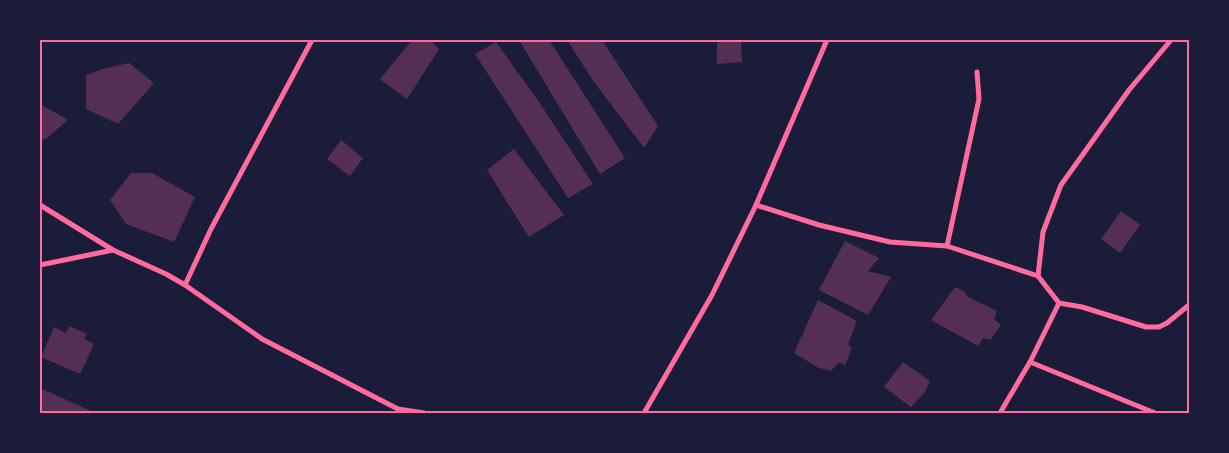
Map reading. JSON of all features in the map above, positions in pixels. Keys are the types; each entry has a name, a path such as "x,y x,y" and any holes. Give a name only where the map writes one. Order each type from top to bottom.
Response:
{"street":[{"path":"185,285 211,229 312,40"},
{"path":"644,413 712,295 756,205 827,40"},
{"path":"1038,276 1043,232 1061,184 1128,90 1171,40"},
{"path":"947,246 978,99 978,72"},
{"path":"40,205 113,250 166,274 185,285 262,339 397,411 424,413"},
{"path":"756,205 819,225 890,242 947,246 1038,276 1059,303 1082,307 1146,327 1159,327 1167,323 1189,305"},
{"path":"40,265 113,250"},
{"path":"1000,413 1030,362 1059,303"},
{"path":"1030,362 1155,413"}],"building":[{"path":"412,40 431,40 439,49 407,99 380,79"},
{"path":"519,40 549,40 625,158 600,174"},
{"path":"567,40 602,40 658,126 644,148 594,82"},
{"path":"717,40 741,40 742,62 717,64"},
{"path":"496,42 539,102 593,184 568,198 475,54"},
{"path":"129,63 154,83 118,124 86,109 86,75"},
{"path":"40,104 68,120 47,138 40,141"},
{"path":"341,140 363,158 350,176 327,159"},
{"path":"514,149 564,215 529,237 487,170"},
{"path":"131,173 152,173 195,197 174,242 126,224 110,200"},
{"path":"1121,211 1140,225 1120,253 1101,239"},
{"path":"845,241 879,258 868,271 891,277 868,315 819,290"},
{"path":"955,287 964,291 968,297 997,311 994,319 1001,325 990,340 983,338 978,346 931,320"},
{"path":"818,300 857,321 848,344 852,348 845,365 839,362 831,371 819,368 794,353"},
{"path":"69,326 87,334 84,339 94,344 80,374 41,357 54,327 66,333"},
{"path":"903,362 930,381 925,392 911,407 884,387"},
{"path":"40,388 91,411 90,413 40,413"}]}
